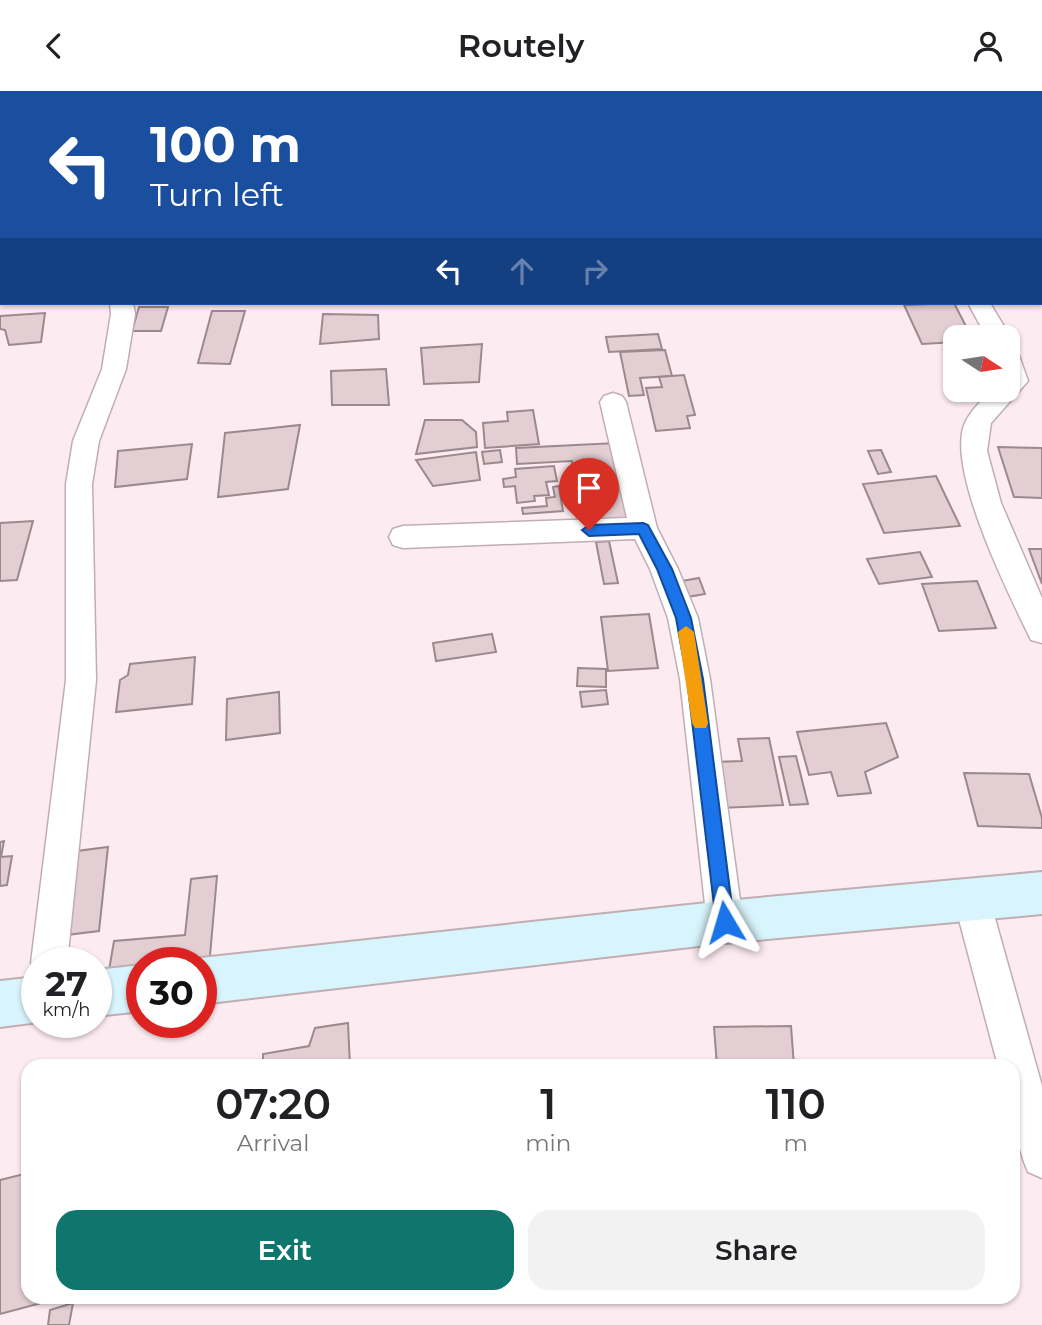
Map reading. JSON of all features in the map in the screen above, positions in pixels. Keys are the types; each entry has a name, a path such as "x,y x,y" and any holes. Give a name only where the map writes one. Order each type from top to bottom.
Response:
{"street":[{"path":"51,947 81,680 79,484 86,441 114,369 122,305"},
{"path":"980,305 992,325"},
{"path":"613,402 643,528 664,569 683,618 695,679 725,922"},
{"path":"994,403 985,412 975,433 975,458 986,501 1042,631"},
{"path":"402,537 643,528"},
{"path":"217,979 725,922 971,897 1042,893"},
{"path":"971,897 1015,1059"},
{"path":"0,1004 21,1002"},
{"path":"1020,1077 1042,1158"}],"building":[{"path":"904,305 955,305 965,325 943,325 943,343 922,344"},
{"path":"139,307 168,307 161,331 132,331"},
{"path":"212,311 245,311 230,364 198,363"},
{"path":"45,313 41,342 9,345 5,330 0,329 0,316"},
{"path":"323,314 378,315 379,339 320,344"},
{"path":"658,334 662,349 609,352 606,337"},
{"path":"482,344 479,382 424,384 421,348"},
{"path":"665,350 672,376 640,378 644,395 629,396 620,352"},
{"path":"386,369 389,405 332,405 331,371"},
{"path":"684,375 695,415 687,416 690,428 656,431 646,388 662,387 659,377"},
{"path":"533,410 539,444 485,448 483,423 508,421 507,412"},
{"path":"425,420 462,420 476,432 477,447 416,454"},
{"path":"300,425 288,489 218,497 225,433"},
{"path":"616,443 628,521 580,523 572,461 517,464 516,448"},
{"path":"192,444 187,479 115,487 118,451"},
{"path":"998,447 1042,448 1042,498 1014,497"},
{"path":"500,450 502,462 484,464 482,452"},
{"path":"881,450 891,472 878,474 868,451"},
{"path":"476,452 480,480 433,486 416,460"},
{"path":"554,466 557,481 546,482 549,495 534,496 535,501 517,503 515,486 504,487 503,479 516,477 515,469"},
{"path":"936,476 960,526 884,533 863,484"},
{"path":"559,486 563,511 523,514 522,508 547,506 546,498 555,497 553,487"},
{"path":"33,521 17,580 0,581 0,523"},
{"path":"609,541 618,583 604,584 596,542"},
{"path":"1029,549 1042,549 1042,584"},
{"path":"920,552 932,577 879,584 867,559"},
{"path":"699,578 705,594 687,597 682,581"},
{"path":"977,581 996,628 939,631 922,584"},
{"path":"649,614 658,668 608,671 601,617"},
{"path":"492,634 496,652 436,661 433,643"},
{"path":"195,657 192,704 116,712 120,680 128,675 130,664"},
{"path":"578,668 606,669 606,687 577,686"},
{"path":"606,690 608,704 582,707 580,692"},
{"path":"279,692 280,733 226,740 227,699"},
{"path":"886,723 898,757 865,772 871,793 838,796 831,772 809,775 797,732"},
{"path":"769,738 783,805 721,808 713,762 742,761 738,739"},
{"path":"796,756 808,804 790,805 779,757"},
{"path":"964,773 1029,774 1042,818 1042,828 978,826"},
{"path":"4,841 1,857 12,856 7,885 0,886 0,842"},
{"path":"108,847 99,931 66,935 77,851"},
{"path":"217,876 211,947 126,947 126,974 112,976 114,941 185,935 191,879"},
{"path":"348,1023 350,1059 263,1059 263,1054 309,1046 315,1028"},
{"path":"791,1026 793,1059 716,1059 714,1027"},
{"path":"21,1175 21,1304 38,1304 0,1314 0,1180"},
{"path":"73,1304 69,1325 48,1325 50,1310"}],"slow traffic":[{"path":"686,632 700,723"}],"route":[{"path":"589,530 643,528 664,569 683,618 695,679 725,922"}]}
